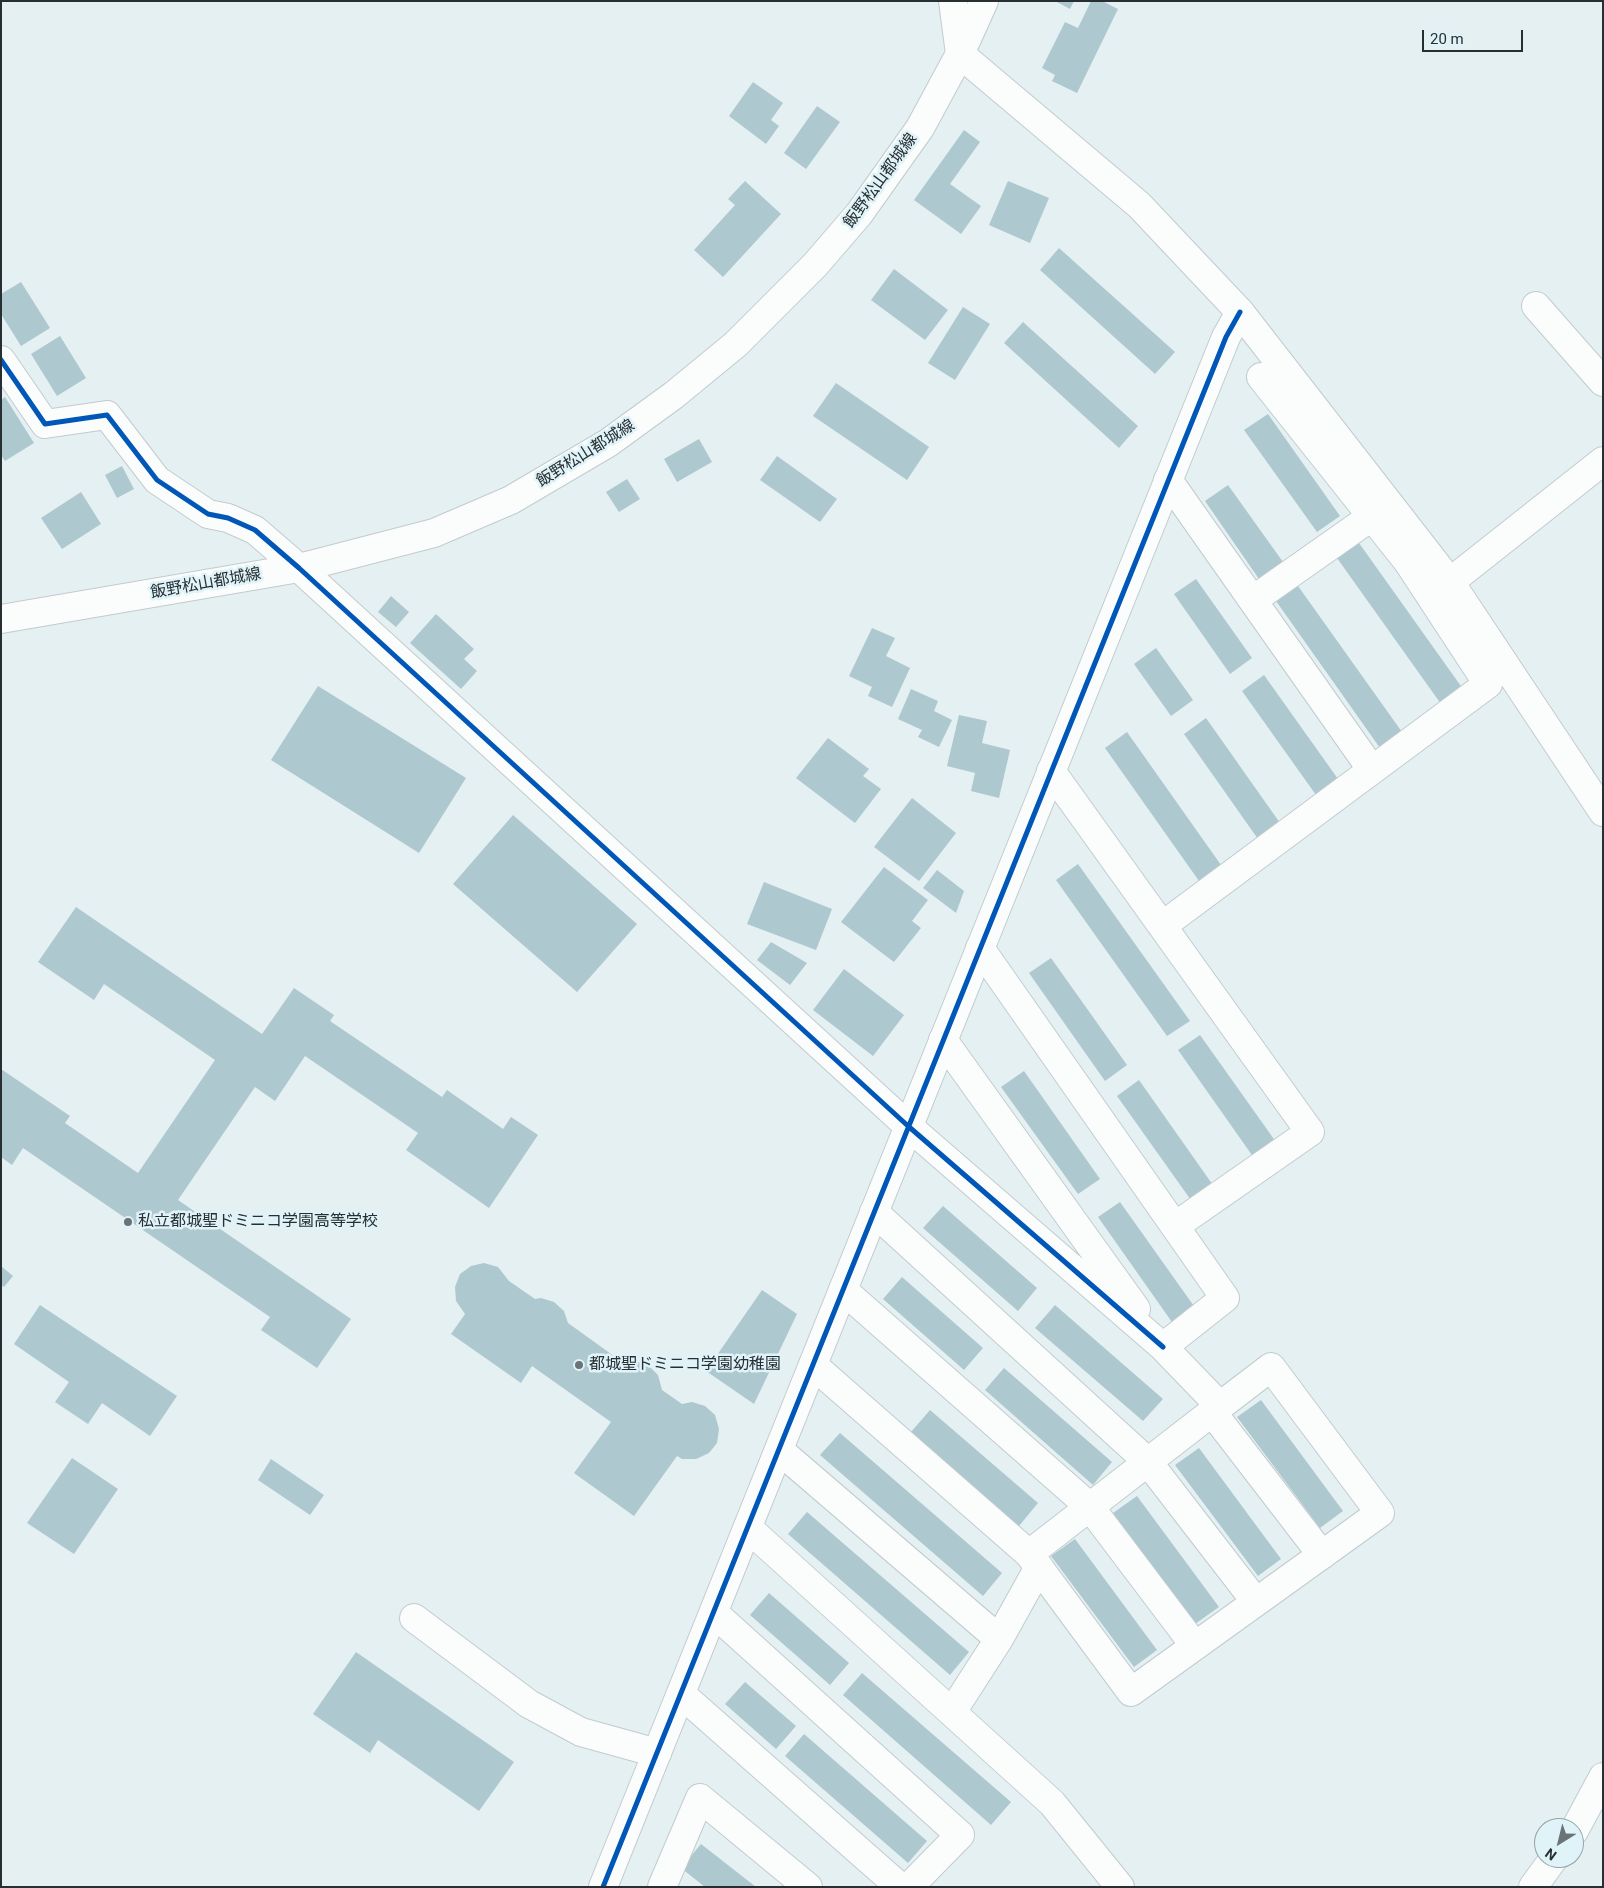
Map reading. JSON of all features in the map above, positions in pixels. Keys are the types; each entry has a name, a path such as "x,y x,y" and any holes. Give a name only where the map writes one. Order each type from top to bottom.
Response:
{"street":[{"path":"953,1 960,54 1139,205 1240,312 1450,582 1603,812"},
{"name":"飯野松山都城線","path":"1,619 299,568 434,533 511,500 608,443 674,395 769,313 859,214 920,128 960,54 984,1"},
{"path":"1536,306 1603,382"},
{"path":"603,1887 1168,480 1226,337 1240,312"},
{"path":"1,360 45,424 107,415 157,480 208,514 228,518 255,530 299,568 908,1126 1164,1347"},
{"path":"1162,926 1488,684 1408,562 1261,377"},
{"path":"1450,582 1603,461"},
{"path":"1168,480 1372,770"},
{"path":"1253,600 1371,517"},
{"path":"1051,771 1310,1132 1175,1226"},
{"path":"980,948 1225,1298 1164,1347"},
{"path":"943,1040 1164,1347 1216,1409 1322,1555"},
{"path":"874,1212 1148,1462 1256,1602"},
{"path":"842,1290 1090,1507 1195,1646"},
{"path":"813,1365 1034,1561 1130,1692 1380,1513 1271,1367 1090,1507 1034,1561 999,1639 952,1712"},
{"path":"779,1450 999,1639"},
{"path":"748,1528 1052,1803 1120,1887"},
{"path":"714,1613 960,1835 908,1887"},
{"path":"414,1618 529,1704 581,1732 657,1753"},
{"path":"681,1694 900,1887"},
{"path":"1581,1818 1603,1776"},
{"path":"668,1884 700,1798 808,1887"},
{"path":"1533,1887 1547,1868"}],"building":[{"path":"1055,1 1074,1 1070,9"},
{"path":"1091,1 1102,1 1118,9 1077,93 1052,81 1055,75 1042,68 1065,22 1078,28"},
{"path":"753,82 783,103 771,120 779,126 766,144 729,116"},
{"path":"817,106 840,122 806,169 784,153"},
{"path":"964,130 980,142 950,184 981,206 961,234 914,200"},
{"path":"745,181 781,214 723,277 694,250 735,205 728,199"},
{"path":"1008,181 1049,198 1030,243 989,225"},
{"path":"1059,248 1175,352 1155,374 1040,270"},
{"path":"894,269 948,310 925,340 871,300"},
{"path":"21,282 50,328 21,346 1,314 1,294"},
{"path":"963,307 990,324 955,380 928,363"},
{"path":"1023,322 1138,426 1119,448 1004,343"},
{"path":"60,336 86,378 57,396 31,354"},
{"path":"836,383 929,447 907,480 813,416"},
{"path":"5,397 34,443 5,461 1,455 1,400"},
{"path":"1268,414 1340,516 1317,532 1244,430"},
{"path":"699,439 712,462 677,482 664,459"},
{"path":"777,456 837,499 820,522 760,480"},
{"path":"122,466 134,489 117,498 105,475"},
{"path":"627,479 640,499 619,512 606,492"},
{"path":"1228,485 1283,562 1259,579 1205,501"},
{"path":"81,492 101,524 62,549 41,518"},
{"path":"1359,543 1463,689 1441,704 1337,558"},
{"path":"1196,579 1252,658 1230,674 1174,594"},
{"path":"1298,586 1402,732 1380,748 1276,601"},
{"path":"391,596 409,612 396,627 378,612"},
{"path":"436,614 474,649 464,659 477,671 461,689 410,643"},
{"path":"872,628 895,638 886,656 910,668 892,707 868,696 872,687 849,676"},
{"path":"1156,648 1193,700 1171,716 1134,664"},
{"path":"1264,675 1338,779 1316,795 1242,691"},
{"path":"318,686 466,778 419,853 271,760"},
{"path":"911,689 938,701 934,711 952,720 939,747 918,737 922,730 898,719"},
{"path":"959,715 987,721 982,743 1010,750 999,798 971,791 975,773 947,766"},
{"path":"1206,718 1280,823 1258,839 1184,734"},
{"path":"1127,732 1221,865 1199,881 1105,748"},
{"path":"828,738 869,769 863,776 881,789 855,823 796,778"},
{"path":"912,798 956,833 919,881 874,847"},
{"path":"513,815 637,924 577,992 453,884"},
{"path":"1078,864 1190,1021 1167,1036 1056,880"},
{"path":"884,867 928,900 912,921 921,928 894,962 841,922"},
{"path":"937,870 964,891 956,913 923,888"},
{"path":"764,882 832,909 816,950 747,924"},
{"path":"76,907 262,1034 294,988 334,1015 330,1021 442,1097 447,1090 503,1129 511,1117 538,1135 489,1208 406,1150 418,1133 305,1056 275,1101 255,1087 178,1200 351,1319 317,1368 261,1330 270,1317 23,1148 12,1165 1,1157 1,1069 70,1116 65,1123 138,1173 215,1060 104,984 94,1000 38,962"},
{"path":"771,942 807,963 790,985 757,960"},
{"path":"1051,958 1127,1065 1105,1081 1029,973"},
{"path":"844,969 904,1015 873,1056 813,1010"},
{"path":"1200,1035 1276,1142 1254,1158 1178,1050"},
{"path":"1024,1071 1100,1179 1078,1194 1001,1087"},
{"path":"1139,1080 1215,1188 1193,1203 1117,1096"},
{"path":"1120,1202 1196,1309 1174,1325 1098,1217"},
{"path":"943,1206 1037,1288 1018,1311 923,1228"},
{"path":"484,1263 498,1267 509,1281 535,1299 541,1298 554,1302 564,1311 568,1323 625,1364 635,1361 648,1365 658,1375 662,1390 682,1404 692,1402 705,1406 715,1415 719,1429 717,1443 709,1453 696,1459 682,1459 677,1456 634,1516 574,1473 611,1422 532,1366 521,1383 451,1334 465,1314 456,1301 455,1287 460,1274 471,1266"},
{"path":"1,1266 13,1276 4,1287 1,1285"},
{"path":"902,1277 983,1348 964,1370 883,1299"},
{"path":"762,1290 797,1314 754,1404 706,1371"},
{"path":"40,1305 177,1396 150,1436 102,1403 88,1424 55,1402 69,1382 14,1344"},
{"path":"1055,1305 1163,1399 1143,1421 1035,1328"},
{"path":"1004,1368 1112,1462 1093,1485 985,1390"},
{"path":"1261,1400 1343,1511 1320,1528 1237,1417"},
{"path":"930,1410 1038,1503 1019,1526 911,1432"},
{"path":"840,1433 1002,1573 983,1596 820,1455"},
{"path":"1199,1448 1281,1559 1258,1576 1175,1465"},
{"path":"72,1458 118,1489 74,1554 27,1523"},
{"path":"271,1459 324,1495 310,1515 258,1480"},
{"path":"1137,1496 1219,1607 1195,1624 1113,1513"},
{"path":"807,1512 969,1652 950,1675 788,1534"},
{"path":"1075,1539 1157,1650 1134,1667 1051,1556"},
{"path":"769,1593 849,1663 830,1685 750,1615"},
{"path":"356,1652 514,1762 479,1811 378,1740 370,1753 313,1714"},
{"path":"862,1673 1011,1802 991,1825 843,1695"},
{"path":"745,1682 796,1726 776,1749 725,1704"},
{"path":"804,1734 927,1841 908,1863 785,1756"},
{"path":"701,1844 756,1887 705,1887 681,1868"}],"cycle path":[{"path":"603,1887 1226,337 1240,312"},
{"path":"1,360 45,424 107,415 157,480 208,514 228,518 255,530 299,568 908,1126 1163,1347"}],"place":[{"name":"私立都城聖ドミニコ学園高等学校","path":"128,1222"},
{"name":"都城聖ドミニコ学園幼稚園","path":"579,1365"}]}
